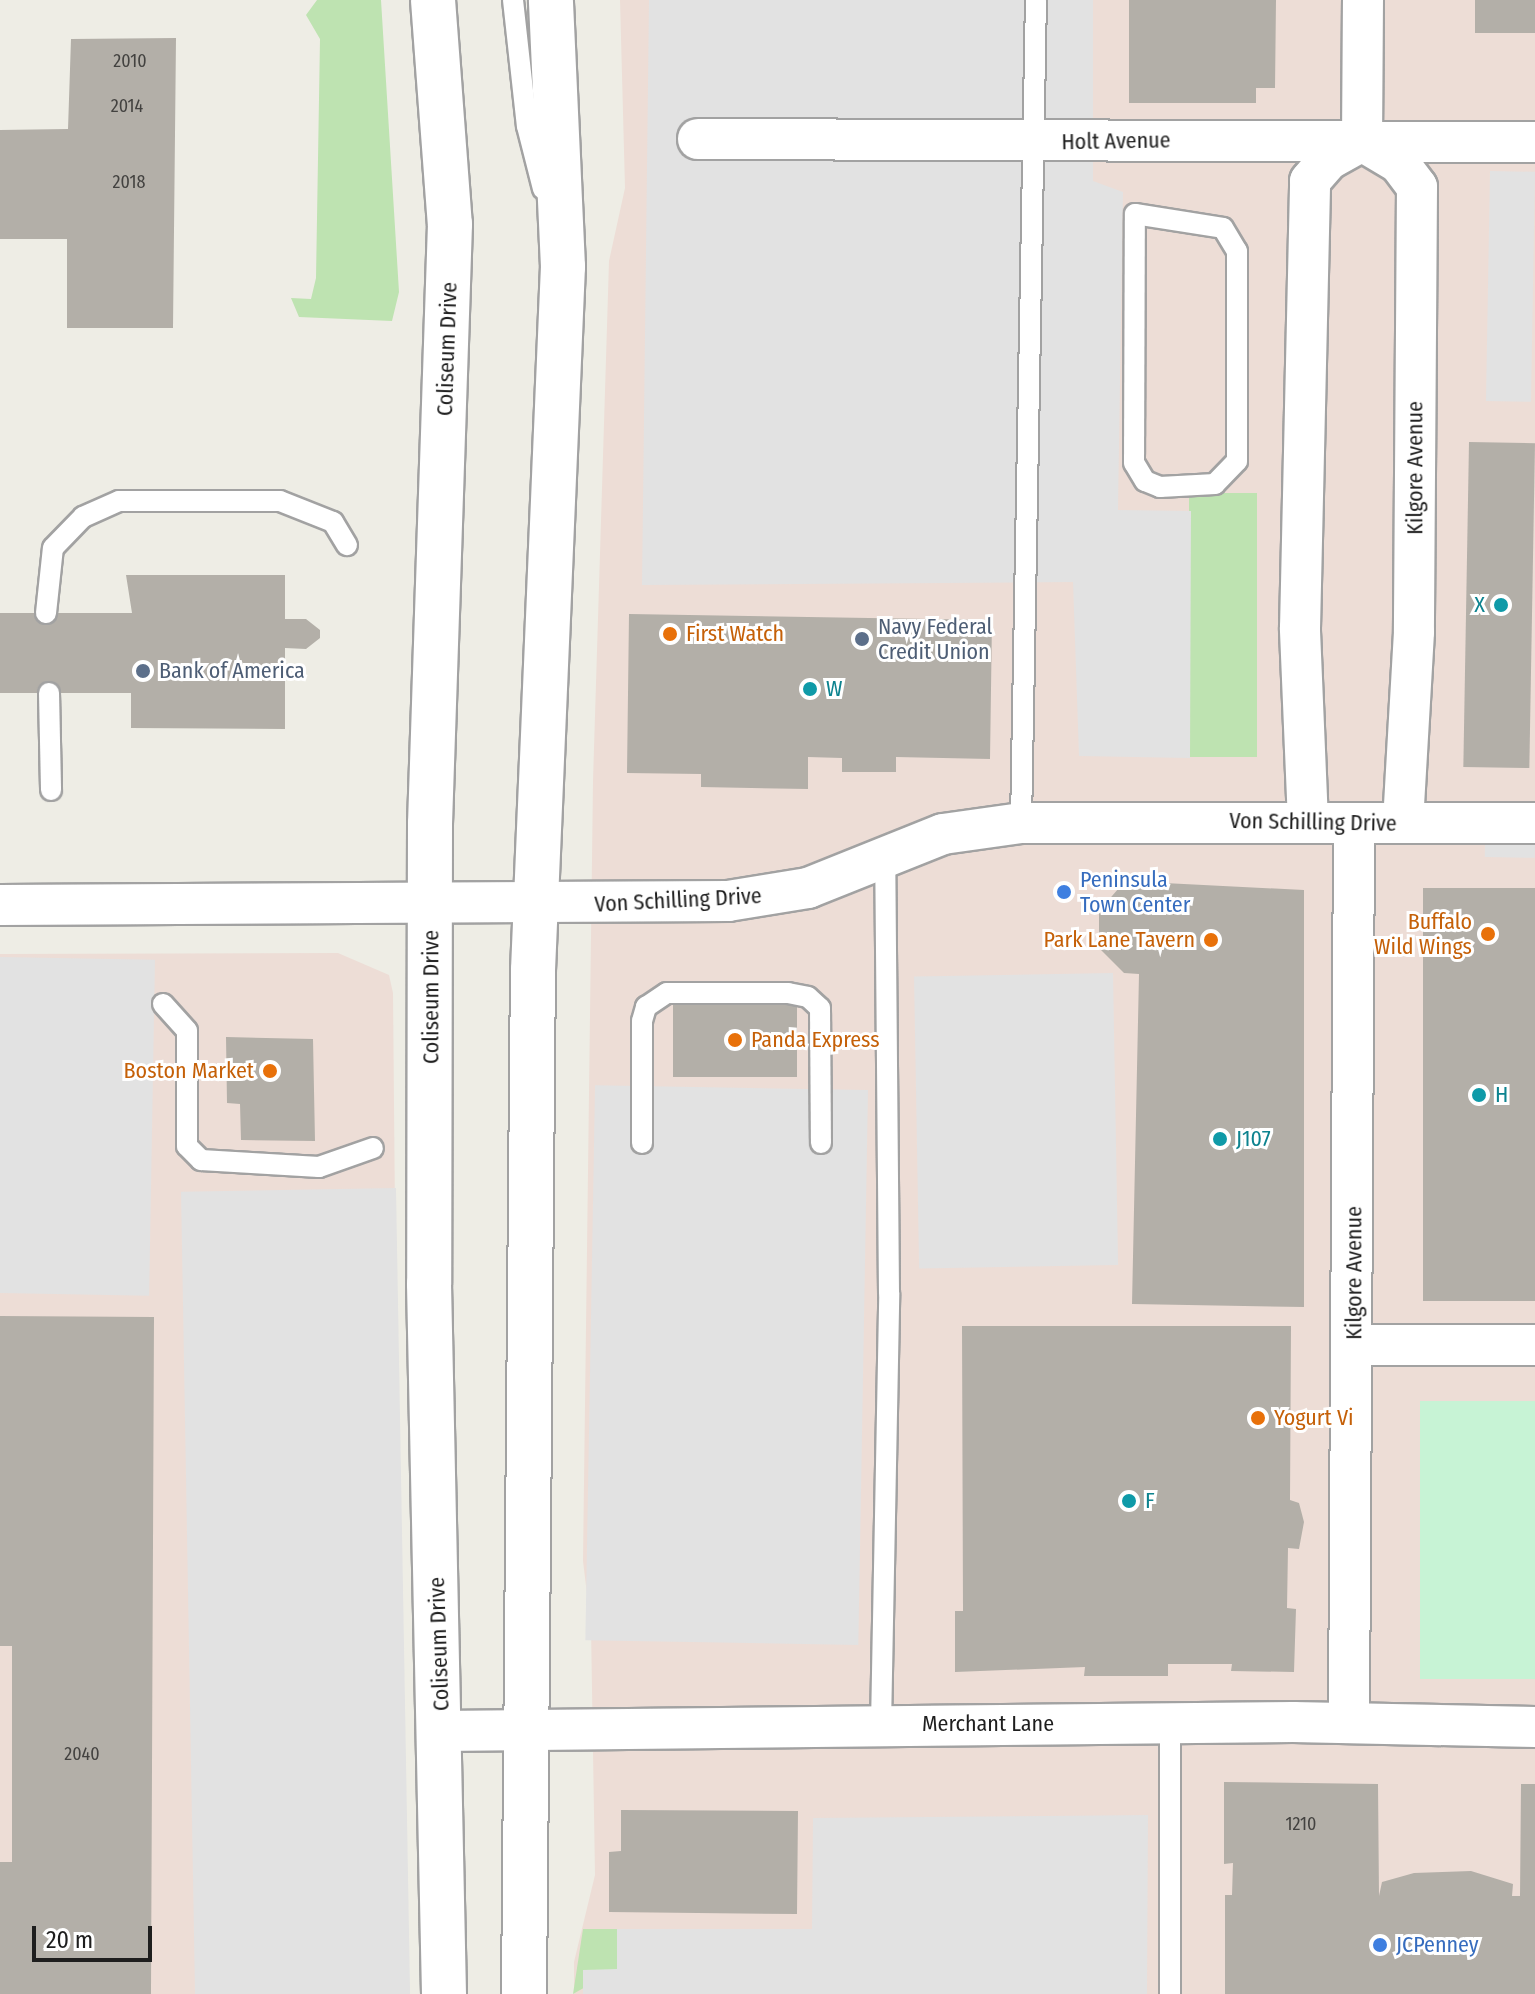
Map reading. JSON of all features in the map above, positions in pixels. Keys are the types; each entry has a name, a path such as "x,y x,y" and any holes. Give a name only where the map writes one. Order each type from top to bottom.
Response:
{"street":[{"name":"Coliseum Drive","path":"433,0 450,224 431,905 429,1284 441,1731 444,1994"},
{"path":"524,1994 534,906 563,267 551,0"},
{"path":"1308,822 1300,628 1310,181 1328,160 1362,141 1363,0"},
{"name":"Holt Avenue","path":"698,139 1535,142"},
{"name":"Kilgore Avenue","path":"1362,141 1399,163 1417,187 1414,632 1403,823"},
{"name":"Von Schilling Drive","path":"0,905 534,906 770,896 832,880 885,854 943,834 1021,823 1535,823"},
{"name":"Kilgore Avenue","path":"1349,1723 1355,1345 1354,824"},
{"path":"1355,1345 1535,1345"},
{"name":"Merchant Lane","path":"441,1731 1170,1723 1535,1727"}],"lane":[{"path":"513,0 527,126 563,267"},
{"path":"1021,823 1036,0"},
{"path":"1135,214 1223,228 1237,251 1237,461 1215,484 1160,487 1145,481 1134,463 1135,214"},
{"path":"46,613 53,548 83,517 119,501 280,501 333,522 347,545"},
{"path":"49,693 51,790"},
{"path":"881,1725 889,1293 885,854"},
{"path":"642,1143 646,1007 667,993 788,993 808,997 820,1008 821,1143"},
{"path":"163,1004 187,1031 187,1146 201,1160 319,1167 373,1148"},
{"path":"1170,1723 1170,1994"}],"shaded area":[{"name":"Peninsula Town Center","path":"620,0 1535,0 1535,1994 574,1994 574,1962 595,1875 591,1627 583,1561 593,781 609,261 625,188"},
{"path":"649,0 1093,0 1093,181 1123,192 1118,510 1191,511 1190,758 1079,756 1073,582 642,585"},
{"path":"1490,171 1535,172 1531,402 1486,401"},
{"path":"1485,844 1535,845 1535,858 1485,857"},
{"path":"338,953 389,975 393,993 402,1994 0,1994 0,954"},
{"path":"0,957 155,960 149,1296 0,1293"},
{"path":"1113,973 1118,1265 919,1268 914,976"},
{"path":"595,1085 868,1090 858,1645 585,1640"},
{"path":"396,1188 410,1994 195,1994 181,1192"},
{"path":"1148,1815 1147,1994 583,1994 583,1970 617,1969 617,1929 812,1929 813,1818"}],"green space":[{"path":"317,0 381,0 399,292 392,321 299,317 291,298 311,299 316,278 320,39 306,15"},
{"path":"1189,493 1257,493 1257,757 1189,757"},
{"path":"1420,1401 1535,1401 1535,1679 1420,1679"},
{"path":"583,1929 617,1929 617,1969 573,1994"}],"building":[{"path":"1129,0 1276,0 1275,88 1256,88 1256,103 1129,103"},
{"path":"1475,0 1535,0 1535,33 1475,33"},
{"path":"176,38 173,328 67,328 67,239 0,239 0,130 68,129 71,39"},
{"name":"X","path":"1469,442 1535,443 1529,768 1463,767"},
{"name":"Bank of America","path":"126,575 285,575 285,619 306,619 320,630 320,638 306,649 285,648 285,729 131,728 131,693 0,693 0,613 132,613"},
{"name":"W","path":"629,614 992,620 990,759 896,757 896,772 842,772 842,758 808,757 808,789 701,787 701,774 627,773"},
{"name":"J107","path":"1125,881 1304,890 1304,1307 1132,1304 1139,974 1124,973 1099,948 1099,911"},
{"name":"H","path":"1423,888 1535,888 1535,1301 1423,1301"},
{"name":"Panda Express","path":"673,1004 797,1004 797,1077 673,1077"},
{"name":"Boston Market","path":"226,1037 313,1039 315,1141 241,1140 240,1104 227,1103"},
{"path":"0,1316 154,1317 151,1994 0,1994 0,1862 12,1862 12,1646 0,1646"},
{"name":"F","path":"962,1326 1291,1326 1290,1500 1299,1503 1304,1522 1299,1549 1288,1548 1287,1608 1296,1609 1294,1672 1231,1671 1232,1664 1168,1664 1168,1676 1084,1676 1085,1667 955,1672 955,1611 963,1611"},
{"name":"JCPenney","path":"1224,1782 1378,1784 1379,1896 1382,1882 1414,1873 1471,1871 1513,1884 1512,1896 1520,1896 1521,1784 1535,1784 1535,1994 1225,1994 1225,1895 1232,1895 1233,1863 1224,1864"},
{"path":"621,1810 798,1811 797,1914 609,1912 609,1852 621,1851"}],"place":[{"name":"X","path":"1501,605"},
{"name":"First Watch","path":"670,634"},
{"name":"Navy Federal Credit Union","path":"862,639"},
{"name":"Bank of America","path":"143,671"},
{"name":"W","path":"810,689"},
{"name":"Peninsula Town Center","path":"1064,892"},
{"name":"Buffalo Wild Wings","path":"1488,934"},
{"name":"Park Lane Tavern","path":"1211,940"},
{"name":"Panda Express","path":"735,1040"},
{"name":"Boston Market","path":"270,1071"},
{"name":"H","path":"1479,1095"},
{"name":"J107","path":"1220,1139"},
{"name":"Yogurt Vi","path":"1258,1418"},
{"name":"F","path":"1129,1501"},
{"name":"JCPenney","path":"1380,1945"}]}
